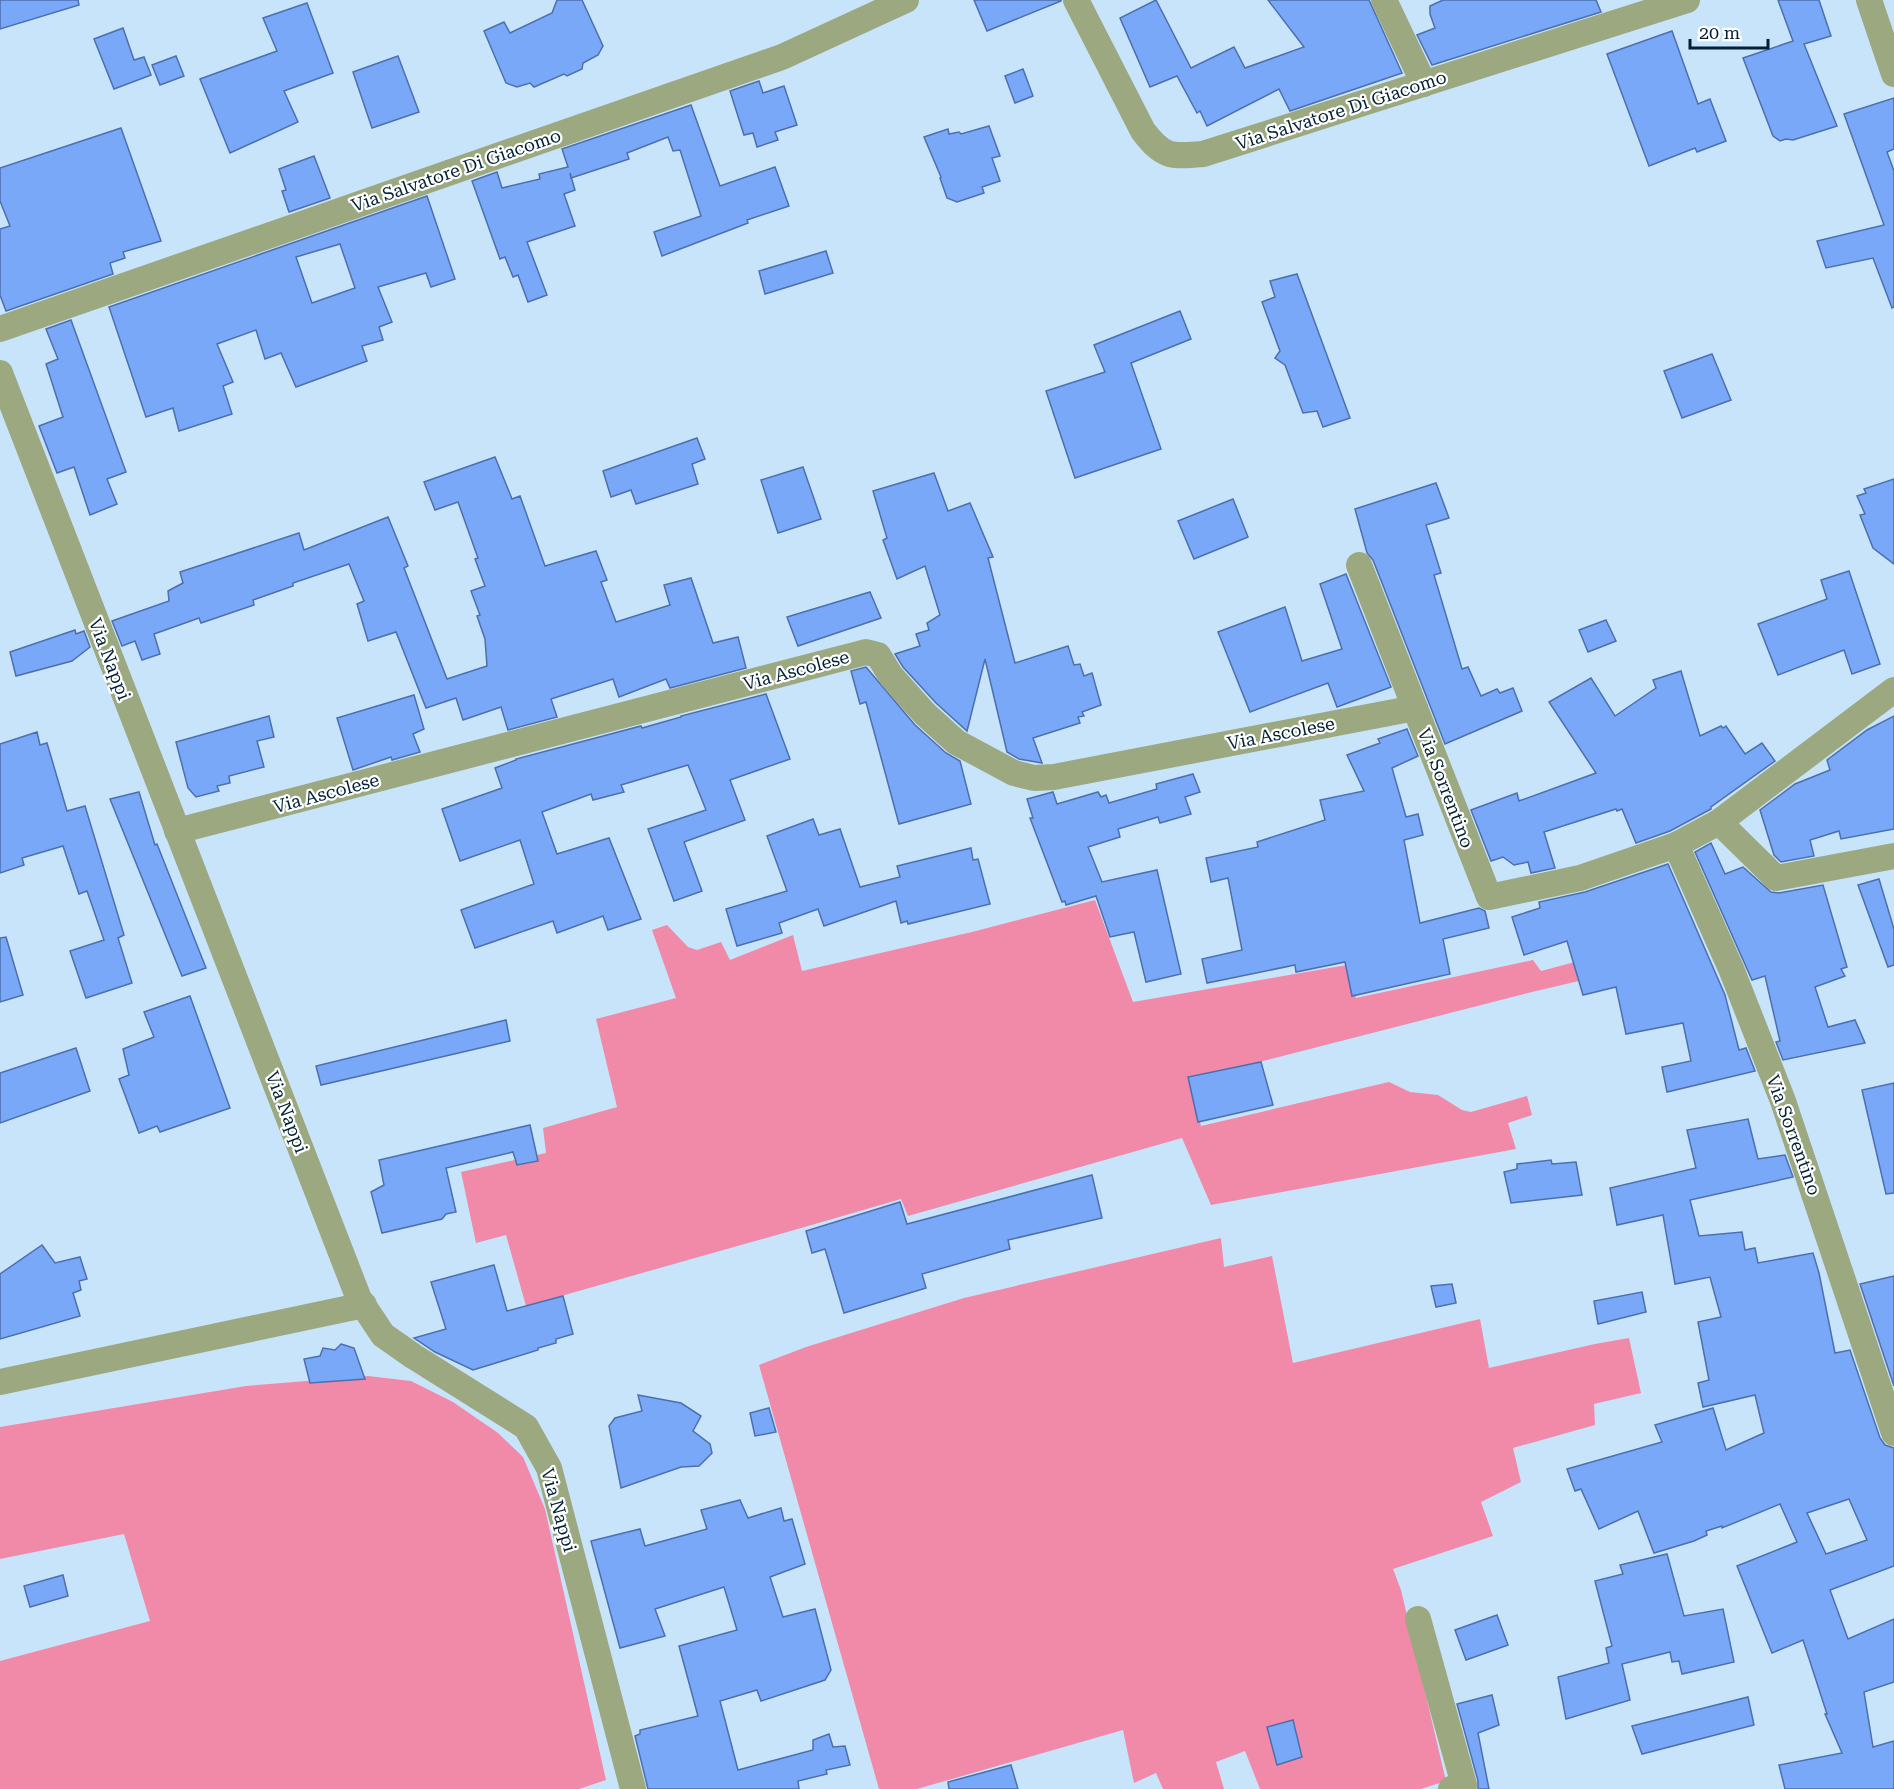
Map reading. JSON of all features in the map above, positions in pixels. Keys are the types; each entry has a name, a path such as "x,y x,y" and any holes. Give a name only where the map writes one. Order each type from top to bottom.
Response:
{"street":[{"name":"Via Salvatore Di Giacomo","path":"0,329 782,57 906,0"},
{"name":"Via Salvatore Di Giacomo","path":"1076,0 1143,130 1154,145 1165,154 1179,156 1203,154 1687,0"},
{"path":"1384,0 1424,84"},
{"path":"1869,0 1894,74"},
{"name":"Via Nappi","path":"0,373 364,1305 383,1335 526,1427 549,1468 633,1789"},
{"name":"Via Sorrentino","path":"1359,565 1489,897 1580,878 1676,845 1719,822 1894,690"},
{"name":"Via Ascolese","path":"177,831 866,652 878,655 891,676 925,714 956,742 1014,773 1034,778 1054,777 1415,708"},
{"path":"1719,822 1776,878 1894,856"},
{"name":"Via Sorrentino","path":"1676,845 1732,971 1784,1101 1894,1433"},
{"path":"0,1382 364,1305"},
{"path":"1418,1619 1464,1785 1451,1789"}],"shaded area":[{"path":"1095,900 1133,1002 1347,965 1356,998 1533,960 1541,971 1673,936 1681,957 1532,992 1189,1080 1201,1126 1389,1082 1410,1092 1438,1095 1462,1110 1471,1112 1527,1096 1532,1115 1508,1123 1516,1149 1211,1205 1182,1138 908,1216 901,1199 526,1306 506,1235 476,1243 461,1172 546,1153 543,1128 617,1107 596,1019 676,998 652,930 667,925 688,947 697,950 721,942 730,960 793,935 802,971 972,932"},
{"path":"1221,1238 1224,1267 1272,1256 1293,1363 1480,1319 1489,1368 1629,1338 1641,1393 1594,1404 1595,1425 1513,1448 1521,1482 1481,1502 1493,1536 1393,1569 1401,1590 1446,1781 1421,1789 1260,1789 1245,1751 1216,1762 1224,1789 1163,1789 1156,1773 1134,1783 1123,1730 917,1789 879,1789 759,1365 806,1347 964,1298"},
{"path":"368,1376 411,1381 453,1402 498,1433 523,1457 545,1509 606,1780 579,1789 0,1789 0,1661 150,1621 124,1534 0,1559 0,1427 246,1386"}],"building":[{"path":"0,0 78,0 79,5 0,29"},
{"path":"557,0 582,0 603,46 598,55 583,63 582,69 534,87 530,83 517,87 506,83 484,31 504,22 510,33 552,13"},
{"path":"974,0 1061,0 1061,1 987,31"},
{"path":"1156,0 1191,68 1234,47 1245,68 1304,47 1268,0 1369,0 1402,73 1290,111 1279,89 1207,126 1200,111 1197,113 1177,76 1150,87 1120,18"},
{"path":"1443,0 1596,0 1601,12 1432,65 1417,35 1435,28 1430,6"},
{"path":"1778,0 1819,0 1831,36 1804,44 1837,126 1793,140 1780,141 1773,136 1743,58 1793,41"},
{"path":"307,3 333,73 284,91 298,122 230,153 200,79 277,51 263,18"},
{"path":"123,28 134,60 144,57 151,75 114,89 94,39"},
{"path":"1672,31 1698,104 1710,99 1726,141 1697,152 1695,148 1649,166 1607,54"},
{"path":"176,56 184,76 160,85 152,65"},
{"path":"398,56 419,112 372,128 353,72"},
{"path":"1023,69 1033,96 1015,103 1005,76"},
{"path":"759,81 763,93 784,86 797,125 775,132 778,140 757,147 753,133 744,135 730,91"},
{"path":"1894,98 1894,149 1887,152 1894,171 1894,307 1892,308 1873,258 1826,268 1817,241 1884,225 1844,114"},
{"path":"691,105 720,186 775,167 789,206 747,220 748,223 662,256 654,232 701,216 680,150 673,151 668,137 627,153 629,159 571,178 575,190 564,194 575,226 527,242 547,295 528,302 518,275 513,277 505,257 500,259 472,181 497,172 502,188 540,179 539,174 568,167 562,149"},
{"path":"989,126 1000,156 992,158 1000,181 982,187 984,193 957,202 947,198 924,137 948,129 949,134 959,132 961,134"},
{"path":"121,128 161,241 123,252 125,258 110,263 113,274 6,311 0,295 0,229 10,226 0,201 0,168"},
{"path":"314,156 330,198 289,212 282,191 286,190 279,169"},
{"path":"427,196 455,279 431,287 426,273 378,287 392,322 379,327 383,340 362,346 367,361 296,387 281,353 265,359 256,330 217,344 233,382 223,386 232,414 179,431 173,408 146,417 109,307","holes":["340,244 355,288 312,303 296,257"]},
{"path":"826,251 833,273 765,294 759,271"},
{"path":"1297,274 1350,418 1323,427 1317,411 1303,413 1285,365 1275,358 1280,351 1262,302 1275,297 1270,281"},
{"path":"1180,311 1191,339 1131,363 1161,449 1075,478 1046,391 1105,372 1094,345"},
{"path":"71,320 126,472 107,479 117,504 90,515 74,467 57,473 39,426 63,417 46,364 58,359 46,329"},
{"path":"1712,354 1731,400 1682,418 1664,371"},
{"path":"697,438 705,459 692,464 698,484 636,504 631,490 611,497 603,471"},
{"path":"495,457 512,499 520,496 545,566 596,551 607,580 601,582 616,622 670,605 664,585 691,578 713,643 738,637 746,668 670,688 666,679 619,697 613,679 551,699 557,717 508,730 501,707 463,720 456,698 426,708 396,632 368,641 357,604 364,601 349,564 293,583 293,586 253,600 254,605 201,623 199,618 154,634 160,654 142,660 135,641 122,646 112,621 169,601 168,591 183,583 180,572 299,533 304,550 388,517 408,566 404,568 447,679 487,666 485,639 477,616 480,615 471,591 485,586 475,559 478,558 458,502 435,510 424,482"},
{"path":"803,467 821,519 778,533 761,480"},
{"path":"934,473 948,511 970,503 993,557 988,558 1015,663 1068,646 1074,665 1080,664 1084,676 1092,673 1101,705 1082,712 1084,716 1078,717 1080,723 1033,738 1042,763 1019,759 1007,752 985,659 967,731 936,703 903,667 895,654 920,646 916,634 929,630 927,623 940,615 925,566 897,579 883,540 887,538 873,491"},
{"path":"1894,479 1894,564 1873,548 1860,515 1865,514 1857,496 1866,493 1864,489"},
{"path":"1436,483 1449,518 1426,525 1441,573 1434,575 1462,669 1468,667 1481,696 1497,689 1500,693 1513,688 1522,711 1445,744 1373,560 1367,553 1355,509"},
{"path":"1233,499 1248,537 1194,559 1178,521"},
{"path":"1849,571 1880,664 1852,674 1844,650 1778,675 1758,624 1827,599 1821,580"},
{"path":"1346,574 1391,687 1337,707 1328,683 1250,712 1218,632 1285,607 1302,661 1342,649 1320,584"},
{"path":"870,592 881,618 798,646 787,617"},
{"path":"1606,620 1616,641 1588,652 1579,630"},
{"path":"75,630 76,634 84,631 90,647 72,661 16,676 10,652"},
{"path":"866,667 915,725 946,753 960,761 971,804 899,824 866,702 860,704 851,671"},
{"path":"1681,671 1700,736 1726,726 1745,754 1762,743 1775,761 1711,809 1670,831 1636,843 1622,809 1617,811 1616,809 1544,832 1555,868 1531,873 1528,862 1514,865 1503,857 1491,861 1471,810 1517,793 1519,801 1596,773 1549,702 1591,678 1615,716 1656,688 1653,680"},
{"path":"766,694 790,759 730,780 745,820 684,842 702,891 674,901 648,829 706,810 688,765 621,785 624,792 593,800 591,794 542,812 557,854 609,838 641,919 608,930 603,916 557,933 553,921 475,948 461,910 534,884 520,840 460,861 442,809 502,788 495,768 516,759"},
{"path":"414,695 424,729 413,734 420,752 392,760 391,757 353,770 337,718"},
{"path":"269,716 274,737 257,741 264,767 229,776 230,783 217,786 219,791 196,797 188,788 176,742"},
{"path":"1894,716 1894,829 1841,839 1839,831 1810,840 1814,856 1781,862 1774,855 1760,810 1795,784 1830,770 1827,760 1867,730"},
{"path":"1407,729 1418,756 1392,768 1406,817 1418,814 1423,835 1404,840 1420,923 1479,908 1485,911 1489,928 1443,939 1450,974 1352,996 1345,962 1296,972 1295,965 1207,983 1202,959 1242,950 1228,878 1211,882 1206,858 1258,847 1257,842 1325,820 1320,800 1364,791 1347,755 1380,743 1378,739"},
{"path":"37,732 40,745 47,743 67,811 85,806 124,935 118,938 132,983 86,998 70,951 104,940 87,891 79,894 63,846 22,858 24,865 0,873 0,744"},
{"path":"1193,774 1200,792 1185,797 1191,814 1160,823 1158,817 1118,829 1120,837 1088,847 1102,882 1157,870 1181,974 1146,982 1134,932 1110,937 1096,896 1066,905 1065,901 1062,902 1030,818 1033,818 1027,799 1053,792 1057,804 1098,792 1101,797 1106,795 1109,803 1157,789 1156,784"},
{"path":"139,792 155,845 157,844 206,968 182,976 110,799"},
{"path":"813,819 819,835 840,829 860,887 900,877 897,866 971,848 973,860 978,859 990,904 908,924 907,921 901,923 896,901 824,926 818,909 779,923 782,933 737,946 726,909 787,891 767,836"},
{"path":"1711,843 1725,874 1743,867 1771,892 1779,893 1823,885 1847,967 1841,969 1845,976 1815,987 1828,1027 1855,1020 1865,1043 1783,1060 1776,1042 1780,1041 1765,976 1752,980 1695,852"},
{"path":"1668,864 1725,995 1739,1050 1746,1048 1755,1071 1667,1092 1662,1067 1691,1061 1683,1023 1626,1034 1616,987 1583,995 1567,941 1524,955 1512,917 1540,908 1539,902 1585,892"},
{"path":"1879,879 1894,929 1894,965 1888,967 1858,885"},
{"path":"6,937 23,995 0,1002 0,938"},
{"path":"190,996 230,1108 160,1132 157,1126 139,1133 119,1079 129,1075 123,1049 154,1037 144,1012"},
{"path":"506,1020 510,1041 321,1085 316,1066"},
{"path":"76,1048 90,1091 0,1123 0,1073"},
{"path":"1261,1062 1273,1105 1198,1122 1188,1077"},
{"path":"1894,1083 1894,1193 1886,1194 1862,1090"},
{"path":"1748,1119 1758,1159 1785,1155 1793,1177 1690,1200 1699,1236 1742,1232 1745,1250 1755,1248 1758,1263 1813,1253 1835,1353 1850,1350 1880,1438 1885,1445 1894,1448 1894,1566 1830,1590 1848,1639 1894,1619 1894,1682 1864,1692 1873,1747 1894,1741 1894,1789 1785,1789 1779,1765 1842,1753 1825,1714 1827,1714 1803,1640 1772,1653 1737,1566 1797,1542 1780,1504 1722,1528 1722,1526 1706,1531 1707,1535 1694,1541 1654,1553 1638,1511 1599,1529 1581,1489 1575,1491 1567,1469 1662,1442 1655,1425 1713,1408 1726,1450 1764,1433 1755,1395 1703,1407 1698,1383 1709,1380 1698,1322 1721,1317 1710,1277 1675,1284 1663,1215 1617,1225 1610,1188 1696,1168 1687,1130","holes":["1849,1499 1867,1540 1826,1554 1807,1513"]},
{"path":"530,1125 538,1161 517,1165 513,1152 446,1168 456,1212 446,1214 442,1219 382,1233 371,1192 384,1185 379,1160"},
{"path":"1551,1160 1552,1164 1576,1162 1582,1195 1511,1203 1504,1172 1517,1169 1517,1164"},
{"path":"1092,1175 1102,1218 1008,1240 1010,1249 922,1274 926,1288 844,1313 825,1249 812,1253 806,1231 900,1202 907,1224"},
{"path":"42,1245 55,1263 80,1257 87,1279 79,1281 81,1290 73,1293 80,1316 0,1339 0,1274"},
{"path":"494,1265 507,1311 563,1296 573,1334 556,1339 556,1343 538,1348 538,1350 473,1370 435,1352 414,1338 446,1329 431,1282"},
{"path":"1894,1276 1894,1386 1860,1284"},
{"path":"1452,1284 1456,1303 1436,1307 1431,1286"},
{"path":"1642,1292 1646,1312 1598,1324 1594,1301"},
{"path":"341,1344 354,1348 365,1379 310,1383 304,1359 320,1356 323,1348 335,1350"},
{"path":"638,1395 681,1403 701,1416 693,1431 710,1444 712,1453 699,1466 681,1467 621,1488 609,1426 615,1418 642,1411"},
{"path":"769,1408 776,1432 755,1436 750,1413"},
{"path":"740,1500 748,1518 781,1508 784,1521 792,1519 805,1564 770,1577 783,1617 815,1609 831,1670 825,1680 761,1701 757,1690 720,1701 738,1770 813,1750 813,1740 829,1734 833,1747 845,1746 850,1765 826,1770 827,1774 798,1781 799,1789 648,1789 635,1736 640,1734 640,1730 698,1716 679,1646 737,1630 724,1587 655,1609 665,1636 620,1648 591,1541 640,1529 645,1546 707,1529 701,1510"},
{"path":"1667,1554 1684,1616 1723,1609 1734,1662 1682,1674 1679,1661 1672,1662 1670,1652 1622,1664 1630,1700 1566,1719 1558,1677 1609,1663 1606,1648 1612,1646 1595,1581 1623,1574 1620,1565"},
{"path":"63,1575 68,1596 30,1607 24,1586"},
{"path":"1497,1615 1508,1645 1466,1660 1455,1630"},
{"path":"1492,1695 1499,1725 1478,1733 1489,1789 1478,1789 1478,1781 1457,1704"},
{"path":"1748,1697 1754,1725 1642,1754 1632,1726"},
{"path":"1293,1720 1302,1757 1277,1765 1267,1727"},
{"path":"1011,1765 1018,1789 949,1789 948,1782"}]}
